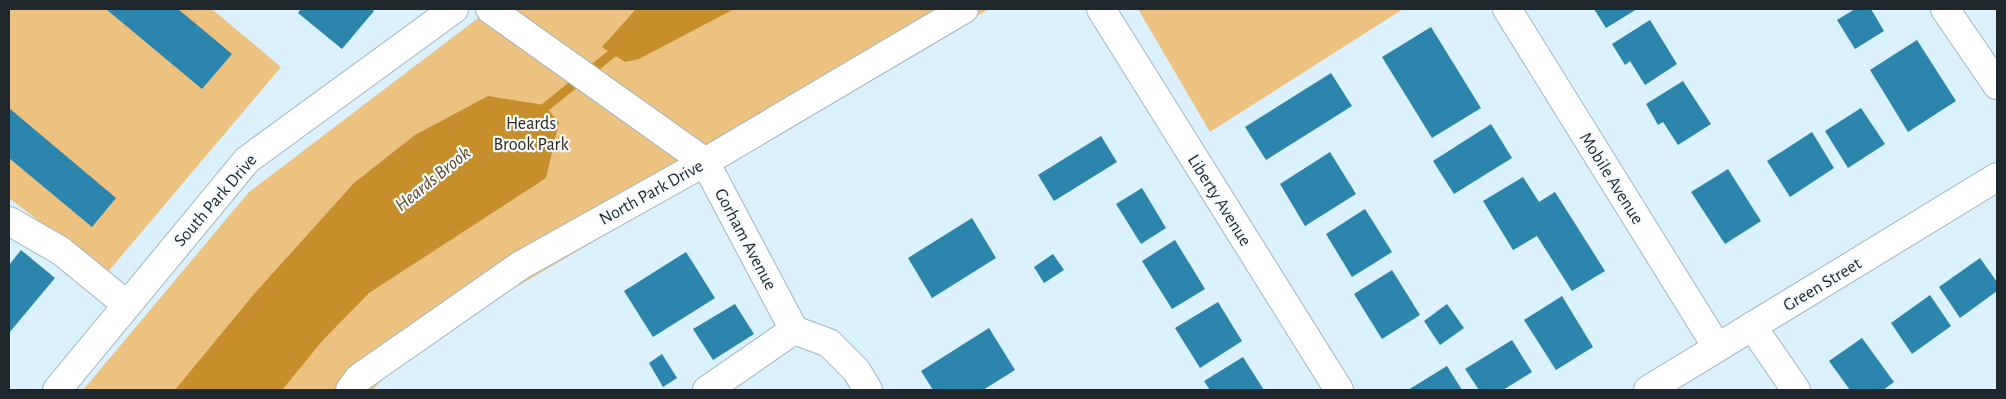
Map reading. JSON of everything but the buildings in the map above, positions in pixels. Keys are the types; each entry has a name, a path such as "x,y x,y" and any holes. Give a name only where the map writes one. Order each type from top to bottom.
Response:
{"street":[{"name":"South Park Drive","path":"57,390 247,160 454,9"},
{"name":"Gorham Avenue","path":"490,9 705,162 794,330"},
{"name":"North Park Drive","path":"350,390 360,378 521,265 705,162 964,9"},
{"name":"Liberty Avenue","path":"1101,9 1340,390"},
{"name":"Mobile Avenue","path":"1507,9 1717,347"},
{"path":"1945,9 1997,85"},
{"name":"Green Street","path":"1648,390 1997,177"},
{"path":"9,221 61,251 127,304"},
{"path":"1752,326 1796,390"},
{"path":"708,390 794,330 829,344 856,370 868,390"}],"green space":[{"path":"9,9 212,9 281,67 107,273 9,198"},
{"name":"Heards Brook Park","path":"490,9 989,9 404,353 373,390 83,390 249,192"},
{"path":"1138,9 1403,9 1210,132"}],"water":[{"path":"636,9 734,9 639,59 625,62 602,47"},
{"path":"488,96 544,105 559,122 546,178 369,293 323,340 282,390 175,390 254,294 354,183 415,135"}],"waterway":[{"name":"Heards Brook","path":"537,114 620,47"}]}
